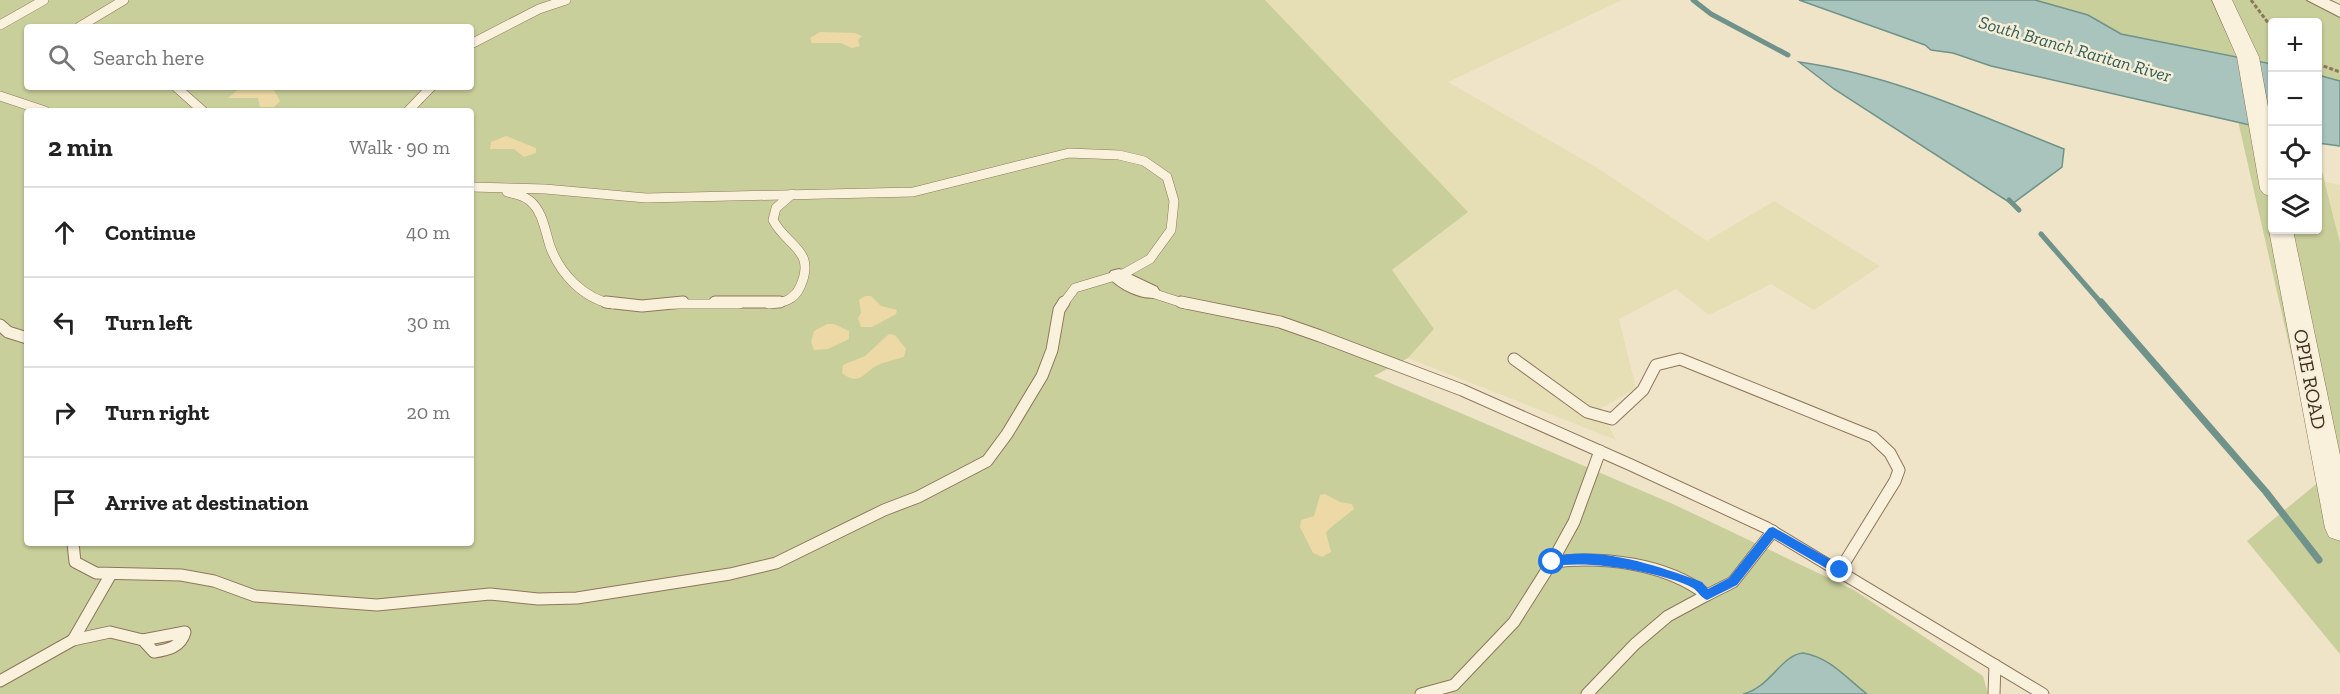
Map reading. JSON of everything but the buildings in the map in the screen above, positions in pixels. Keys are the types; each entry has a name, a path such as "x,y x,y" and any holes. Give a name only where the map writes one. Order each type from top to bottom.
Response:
{"street":[{"path":"2222,0 2248,57 2270,180"},
{"path":"2315,0 2340,12"},
{"name":"OPIE ROAD","path":"2282,234 2340,528"},
{"path":"1119,276 1149,292"}],"lane":[{"path":"0,25 44,0"},
{"path":"84,24 124,0"},
{"path":"474,42 511,22 563,0"},
{"path":"179,90 200,108"},
{"path":"411,108 428,90"},
{"path":"0,96 36,108"},
{"path":"73,546 75,562 96,573 181,575 214,581 255,596 377,605 490,594 538,599 577,598 730,574 776,563 884,510 918,497 987,461 1007,434 1042,376 1052,350 1059,310 1075,288 1119,276 1150,259 1171,230 1174,201 1167,177 1144,161 1119,155 1069,153 913,192 646,198 534,188 474,188"},
{"path":"474,188 513,192 526,196 536,205 554,257 590,297 616,304 646,306 694,302 785,302 796,295 806,269 804,254 801,248 781,235 772,217 776,207 792,194"},
{"path":"1149,292 1190,305 1280,322 1300,329 1462,390 1599,451 1773,531 2043,694"},
{"path":"0,325 8,332 24,337"},
{"path":"1514,359 1587,412 1612,419 1643,390 1656,364 1680,359 1873,437 1890,453 1899,470 1895,481 1840,570"},
{"path":"1421,694 1454,685 1514,622 1566,542 1599,451"},
{"path":"1587,694 1635,644 1668,615 1733,582 1773,531"},
{"path":"1552,562 1570,558 1633,564 1698,585 1707,595"},
{"path":"73,640 111,574"},
{"path":"0,681 73,640 110,632 143,640"},
{"path":"1994,694 1995,665"}],"path":[{"path":"2251,0 2268,23"},
{"path":"2322,65 2340,72"}],"shaded area":[{"path":"1265,0 1622,0 1448,82 1596,167 1707,241 1774,201 1880,266 1814,310 1771,284 1709,315 1676,289 1619,319 1636,388 1600,409 1616,440 1408,358 1434,329 1392,270 1467,212"},
{"path":"2325,182 2340,185 2340,243"}],"green space":[{"path":"0,0 1265,0 1468,212 1392,270 1434,329 1408,358 1374,376 1673,504 1854,590 1983,676 1988,694 0,694"},
{"path":"2035,0 2317,0 2340,11 2340,81 2322,76 2322,18 2268,18 2268,63 2121,34 2088,15"},
{"path":"2238,121 2268,129 2268,234 2322,234 2322,171 2340,243 2340,654 2247,541 2320,481"}],"sand":[{"path":"820,32 855,33 862,36 858,40 860,46 852,48 841,43 812,43 810,38"},
{"path":"238,90 274,90 280,101 274,107 260,107 258,98 228,98"},
{"path":"506,136 536,148 536,153 524,157 514,149 490,149 491,142"},
{"path":"865,296 871,296 881,306 897,310 896,314 872,327 861,327 858,318 861,313 859,300"},
{"path":"827,324 834,324 849,331 849,339 828,349 814,350 811,342 814,331"},
{"path":"889,334 895,335 906,349 904,357 879,365 857,379 842,373 843,365 865,356"},
{"path":"1325,494 1340,502 1352,504 1354,509 1326,533 1331,552 1322,557 1313,553 1300,527 1301,520 1314,516 1320,495"}],"water":[{"name":"South Branch Raritan River","path":"1799,0 2035,0 2088,15 2121,34 2268,63 2268,129 1991,66 1953,53 1931,50 1925,45"},
{"path":"1799,62 1868,76 1934,97 2064,149 2062,167 2012,204 1834,89"},
{"path":"2322,76 2340,81 2340,146 2322,144"},
{"path":"1803,653 1813,655 1830,664 1867,694 1743,694 1761,685 1788,659"}],"waterway":[{"path":"1693,0 1711,14 1788,55"},
{"path":"2009,200 2019,210"},
{"path":"2041,234 2102,304"},
{"path":"2101,302 2266,492 2319,560"}],"route":[{"path":"1552,562 1570,558 1633,564 1698,585 1707,595 1733,582 1773,531 1840,570"}]}
